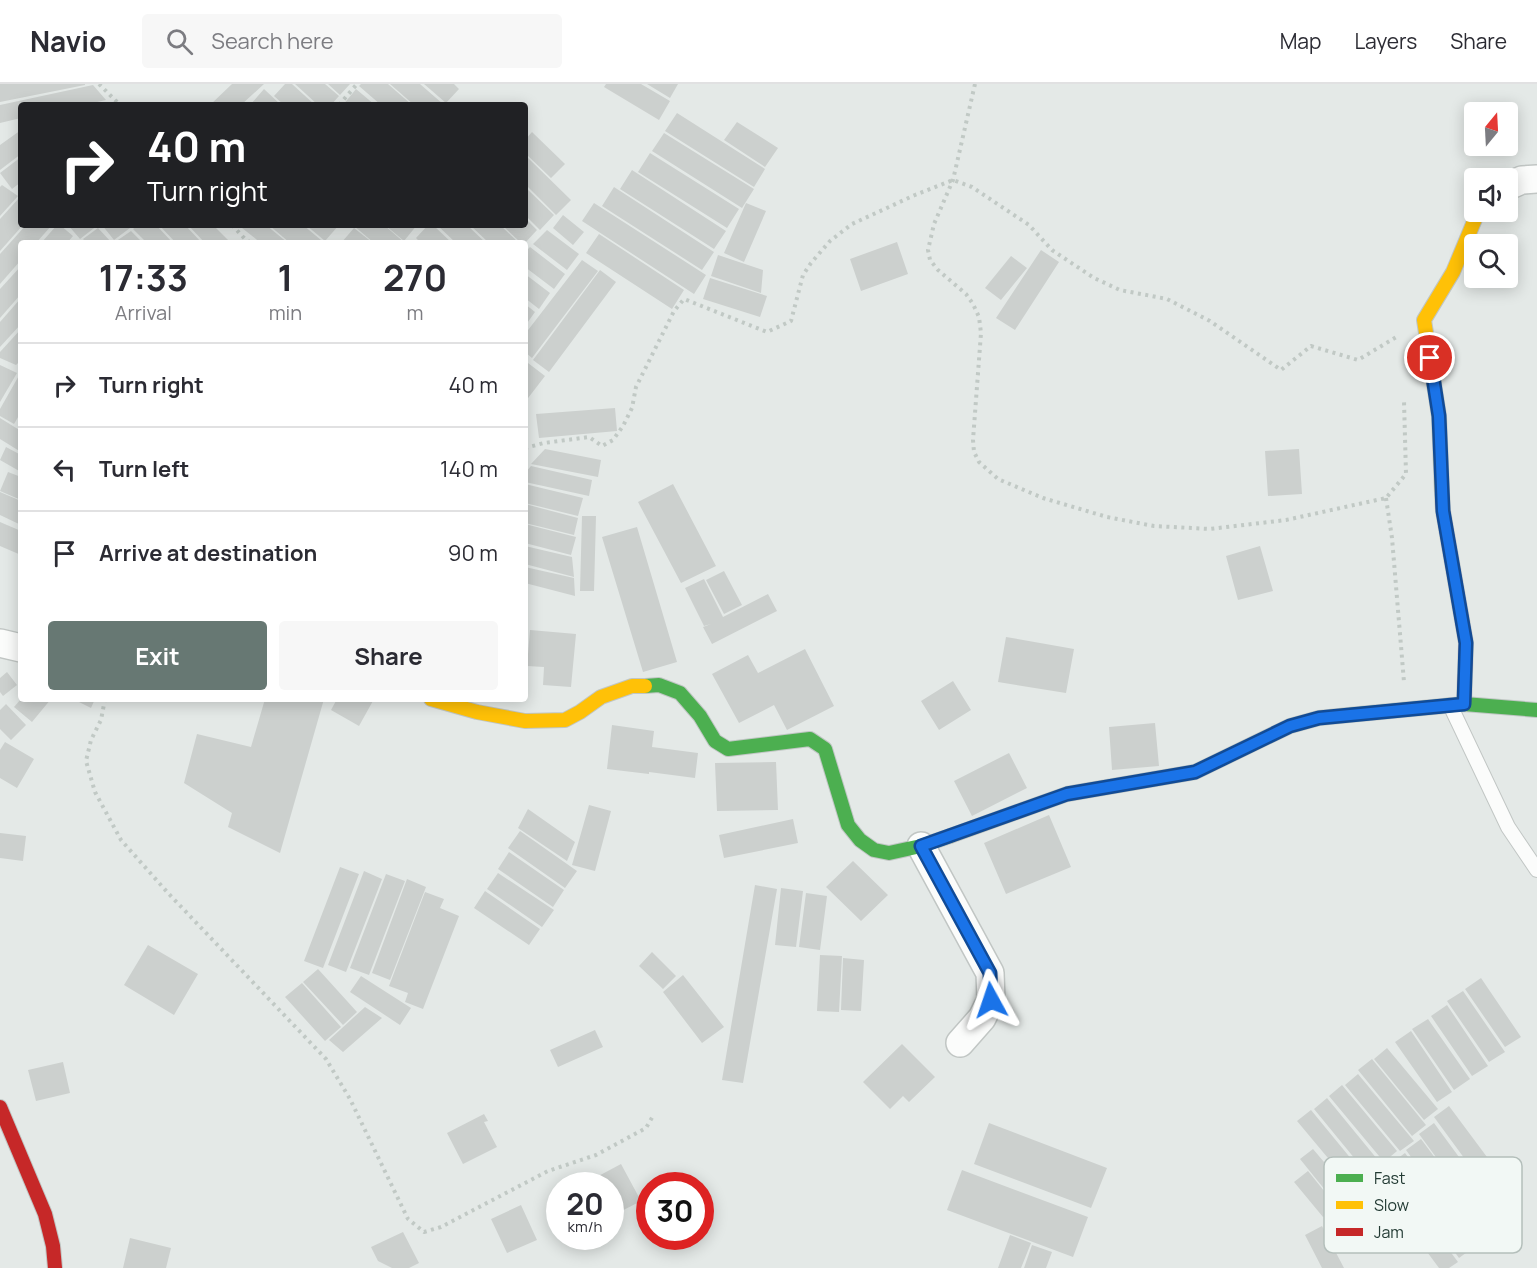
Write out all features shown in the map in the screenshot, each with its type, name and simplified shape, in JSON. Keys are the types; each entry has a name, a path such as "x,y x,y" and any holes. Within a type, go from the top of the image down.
{"street":[{"path":"1518,182 1537,179"},
{"path":"1464,704 1466,643 1443,511 1439,416 1424,320 1453,272 1474,222"},
{"path":"0,643 18,647"},
{"path":"442,702 477,712 525,721 548,722 565,720 602,697 632,686 659,685 680,693 700,716 715,741 728,749 810,739 825,748 848,825 860,840 874,850 889,853 921,846 1067,794 1195,772 1290,726 1319,718 1464,704 1537,710"},
{"path":"921,846 990,973 991,1000 982,1018 960,1043"},
{"path":"0,1107 45,1214 53,1246 55,1268"}],"lane":[{"path":"1450,705 1508,827 1537,870"}],"path":[{"path":"99,84 117,102"},
{"path":"342,102 357,84"},
{"path":"975,84 952,180 934,224 927,250 930,260 938,270 974,304 979,317 981,333 974,452 979,462 998,479 1043,498 1107,517 1155,526 1210,529 1286,520 1386,498 1407,474 1404,394"},
{"path":"528,447 589,437 602,446 613,440 632,408 636,387 674,311 684,299 766,332 791,321 804,275 811,262 830,241 852,224 952,180 972,187 1029,225 1052,250 1094,278 1120,290 1167,299 1210,321 1281,370 1311,346 1358,360 1424,320"},
{"path":"235,228 247,240"},
{"path":"1386,498 1392,538 1406,710"},
{"path":"104,702 101,720 91,740 86,761 95,792 121,840 168,893 326,1059 350,1099 408,1219 424,1232 441,1227 548,1171 596,1155 646,1128 653,1116"}],"building":[{"path":"0,84 85,84 85,85 0,102"},
{"path":"232,84 264,84 244,102 213,102"},
{"path":"285,84 292,84 312,102 281,102 274,96"},
{"path":"295,84 325,84 339,96 334,102 315,102"},
{"path":"328,84 350,84 340,95"},
{"path":"361,84 388,84 409,102 378,102 359,86"},
{"path":"390,84 420,84 441,102 411,102"},
{"path":"424,84 454,84 459,89 445,102"},
{"path":"606,84 641,84 670,101 659,120 604,87"},
{"path":"647,84 678,84 670,98"},
{"path":"93,85 106,100 18,102 18,119 0,123 0,105"},
{"path":"264,89 278,102 253,102"},
{"path":"356,89 371,102 345,102"},
{"path":"677,113 765,169 754,187 665,131"},
{"path":"737,122 778,148 765,167 724,140"},
{"path":"18,132 18,156 0,170 0,145"},
{"path":"532,132 565,164 551,178 528,156 528,137"},
{"path":"664,133 754,189 742,208 652,151"},
{"path":"650,153 739,209 727,228 638,172"},
{"path":"528,158 571,200 556,215 528,187"},
{"path":"18,159 18,184 12,189 0,173"},
{"path":"632,170 726,231 714,249 620,189"},
{"path":"2,185 18,196 0,216 0,187"},
{"path":"614,187 714,252 702,270 602,206"},
{"path":"528,190 554,215 540,230 528,218"},
{"path":"18,199 18,228 20,228 0,251 0,219"},
{"path":"594,203 706,275 694,294 582,221"},
{"path":"746,203 766,211 744,262 724,253"},
{"path":"563,215 584,232 573,245 553,228"},
{"path":"528,221 537,230 528,240 518,240 505,228 528,228"},
{"path":"23,228 49,228 39,240 18,240 18,263 0,284 0,254"},
{"path":"54,228 64,228 73,236 70,240 44,240"},
{"path":"71,228 94,228 80,239"},
{"path":"98,228 109,240 84,240"},
{"path":"104,228 130,228 114,240"},
{"path":"159,228 170,240 144,240 133,229"},
{"path":"162,228 188,228 199,240 173,240"},
{"path":"191,228 216,228 228,240 202,240"},
{"path":"242,228 270,228 284,240 257,240"},
{"path":"272,228 307,228 321,240 286,240"},
{"path":"310,228 336,228 324,240"},
{"path":"354,228 369,240 344,240"},
{"path":"356,228 388,228 402,240 370,240"},
{"path":"389,228 415,228 403,240"},
{"path":"425,228 436,228 449,240 418,240 416,238"},
{"path":"440,228 470,228 483,240 453,240"},
{"path":"473,228 503,228 516,240 486,240"},
{"path":"547,230 579,254 567,270 533,244"},
{"path":"131,231 140,240 118,240"},
{"path":"599,234 684,290 672,309 586,253"},
{"path":"897,242 908,274 861,291 850,259"},
{"path":"530,247 565,274 554,289 528,269 528,249"},
{"path":"1041,250 1059,262 1015,330 996,318"},
{"path":"718,255 763,270 761,293 711,276"},
{"path":"1011,256 1027,268 1001,300 985,288"},
{"path":"582,260 598,271 532,358 528,355 528,330"},
{"path":"18,269 18,297 0,318 0,289"},
{"path":"600,270 616,282 549,372 533,360"},
{"path":"528,276 550,293 539,309 528,300"},
{"path":"710,278 767,296 760,317 703,299"},
{"path":"18,301 18,327 0,347 0,322"},
{"path":"528,306 535,312 528,322"},
{"path":"18,332 18,363 16,365 0,358 0,352"},
{"path":"528,363 545,376 528,398"},
{"path":"0,365 17,373 0,402"},
{"path":"18,377 18,417 14,424 0,416 0,409"},
{"path":"615,408 617,431 539,438 536,414"},
{"path":"0,418 18,429 18,450 0,439"},
{"path":"6,447 18,453 18,470 0,460"},
{"path":"545,449 601,460 598,477 531,464"},
{"path":"1299,449 1302,494 1268,496 1265,451"},
{"path":"531,466 592,480 589,496 528,483 528,470"},
{"path":"8,472 18,476 18,499 0,491"},
{"path":"673,484 716,566 681,583 638,502"},
{"path":"528,485 583,498 578,516 528,504"},
{"path":"0,492 18,500 18,524 0,515"},
{"path":"528,505 578,518 574,535 528,524"},
{"path":"582,516 596,516 594,591 580,591"},
{"path":"0,522 18,530 18,554 0,546"},
{"path":"528,525 576,537 571,555 528,544"},
{"path":"637,527 677,662 643,672 602,537"},
{"path":"1260,546 1273,591 1238,600 1226,556"},
{"path":"528,547 572,557 574,577 528,565"},
{"path":"528,568 574,578 575,596 528,584"},
{"path":"724,571 742,605 724,614 706,580"},
{"path":"704,579 723,617 768,594 777,611 712,644 703,627 711,624 704,626 685,588"},
{"path":"530,630 576,634 571,687 543,685 544,667 528,666"},
{"path":"1006,637 1074,649 1066,693 998,682"},
{"path":"805,649 834,706 787,730 774,705 739,723 712,674 748,655 758,673"},
{"path":"7,672 17,685 3,696 0,692 0,678"},
{"path":"953,681 971,710 939,730 921,701"},
{"path":"18,702 49,702 32,722 14,707"},
{"path":"79,702 94,702 91,708"},
{"path":"264,702 323,702 280,853 228,827 232,813 184,783 197,734 251,747"},
{"path":"335,702 372,702 359,726 331,710"},
{"path":"6,704 26,725 11,740 0,729 0,710"},
{"path":"1155,723 1159,766 1112,770 1109,727"},
{"path":"612,725 654,731 652,747 698,753 695,778 607,769"},
{"path":"5,742 34,759 17,788 0,778 0,750"},
{"path":"1009,753 1027,788 972,816 954,781"},
{"path":"776,762 778,810 717,811 715,763"},
{"path":"589,805 611,811 595,871 572,865"},
{"path":"528,809 575,842 567,861 518,828"},
{"path":"1049,815 1071,867 1006,894 984,843"},
{"path":"793,819 798,843 724,858 719,835"},
{"path":"520,831 577,871 565,888 508,848"},
{"path":"0,833 26,836 23,861 0,858"},
{"path":"509,852 564,890 553,907 498,869"},
{"path":"853,861 888,895 861,921 826,887"},
{"path":"340,867 359,874 323,968 304,961"},
{"path":"364,871 382,879 346,972 328,965"},
{"path":"498,873 554,910 542,927 487,889"},
{"path":"386,874 405,881 369,975 350,968"},
{"path":"407,879 426,887 390,980 372,973"},
{"path":"755,885 777,889 743,1083 722,1080"},
{"path":"781,888 803,891 796,947 775,945"},
{"path":"485,891 540,929 529,945 474,908"},
{"path":"425,892 444,899 440,908 459,916 423,1009 405,1002 408,993 389,986"},
{"path":"806,893 827,896 820,950 799,947"},
{"path":"148,945 198,974 174,1015 124,985"},
{"path":"652,952 676,976 663,989 639,966"},
{"path":"820,955 842,956 839,1012 817,1011"},
{"path":"843,958 864,960 861,1011 841,1010"},
{"path":"318,969 357,1012 343,1025 303,982"},
{"path":"683,975 724,1027 702,1043 663,992"},
{"path":"361,976 411,1008 400,1025 350,992"},
{"path":"1481,978 1521,1037 1505,1047 1465,989"},
{"path":"302,983 341,1027 325,1041 285,997"},
{"path":"1463,991 1505,1052 1489,1062 1447,1001"},
{"path":"1447,1005 1488,1066 1472,1076 1431,1016"},
{"path":"365,1007 382,1018 343,1052 329,1040"},
{"path":"1428,1019 1470,1079 1454,1090 1412,1029"},
{"path":"595,1030 603,1047 558,1067 550,1050"},
{"path":"1411,1031 1452,1092 1437,1102 1395,1042"},
{"path":"902,1044 935,1077 909,1102 903,1096 890,1109 863,1082"},
{"path":"1387,1048 1438,1109 1424,1120 1374,1059"},
{"path":"1372,1059 1426,1125 1412,1136 1358,1070"},
{"path":"63,1062 70,1093 36,1101 28,1070"},
{"path":"1358,1074 1414,1141 1400,1151 1345,1085"},
{"path":"1342,1085 1397,1151 1390,1157 1380,1157 1329,1096"},
{"path":"1327,1098 1375,1157 1353,1157 1314,1109"},
{"path":"1449,1106 1487,1157 1463,1157 1434,1117"},
{"path":"1311,1110 1350,1157 1327,1157 1297,1121"},
{"path":"484,1114 488,1121 484,1122 497,1147 463,1164 447,1133"},
{"path":"989,1123 1107,1168 1091,1208 974,1164"},
{"path":"1434,1123 1459,1157 1436,1157 1419,1134"},
{"path":"1421,1139 1434,1157 1411,1157 1406,1150"},
{"path":"1313,1149 1324,1162 1324,1189 1300,1159"},
{"path":"621,1164 636,1192 636,1204 624,1210 624,1172 606,1172"},
{"path":"962,1170 1088,1217 1073,1257 947,1210"},
{"path":"1308,1171 1324,1191 1324,1216 1323,1217 1294,1182"},
{"path":"521,1205 537,1240 507,1253 491,1219"},
{"path":"1322,1226 1324,1253 1336,1253 1344,1268 1322,1268 1305,1235"},
{"path":"403,1232 419,1263 409,1268 392,1268 378,1261 371,1247"},
{"path":"1010,1235 1031,1243 1021,1268 998,1268"},
{"path":"130,1238 171,1248 166,1268 123,1268"},
{"path":"1032,1245 1052,1252 1046,1268 1024,1268"},
{"path":"1428,1253 1451,1253 1458,1262 1449,1268 1439,1268"},
{"path":"1455,1253 1466,1253 1459,1258"}],"traffic: fast":[{"path":"645,686 659,685 680,693 700,716 715,741 728,749 810,739 825,749 848,825 860,840 874,850 889,853 921,846 950,836"},
{"path":"1349,715 1464,704 1537,710"}],"traffic: slow":[{"path":"1442,493 1439,416 1424,320 1453,272 1474,222"},
{"path":"442,702 477,712 525,721 565,720 601,697 632,686 645,686"},
{"path":"950,836 1067,794 1195,772 1290,726 1319,718 1349,715"}],"traffic: jam":[{"path":"1442,493 1443,511 1466,643 1464,704"},
{"path":"0,1107 45,1214 53,1246 55,1268"}],"route":[{"path":"991,1000 990,973 921,846 1067,794 1195,772 1290,726 1319,718 1464,704 1466,643 1443,511 1439,416 1430,358"}]}
